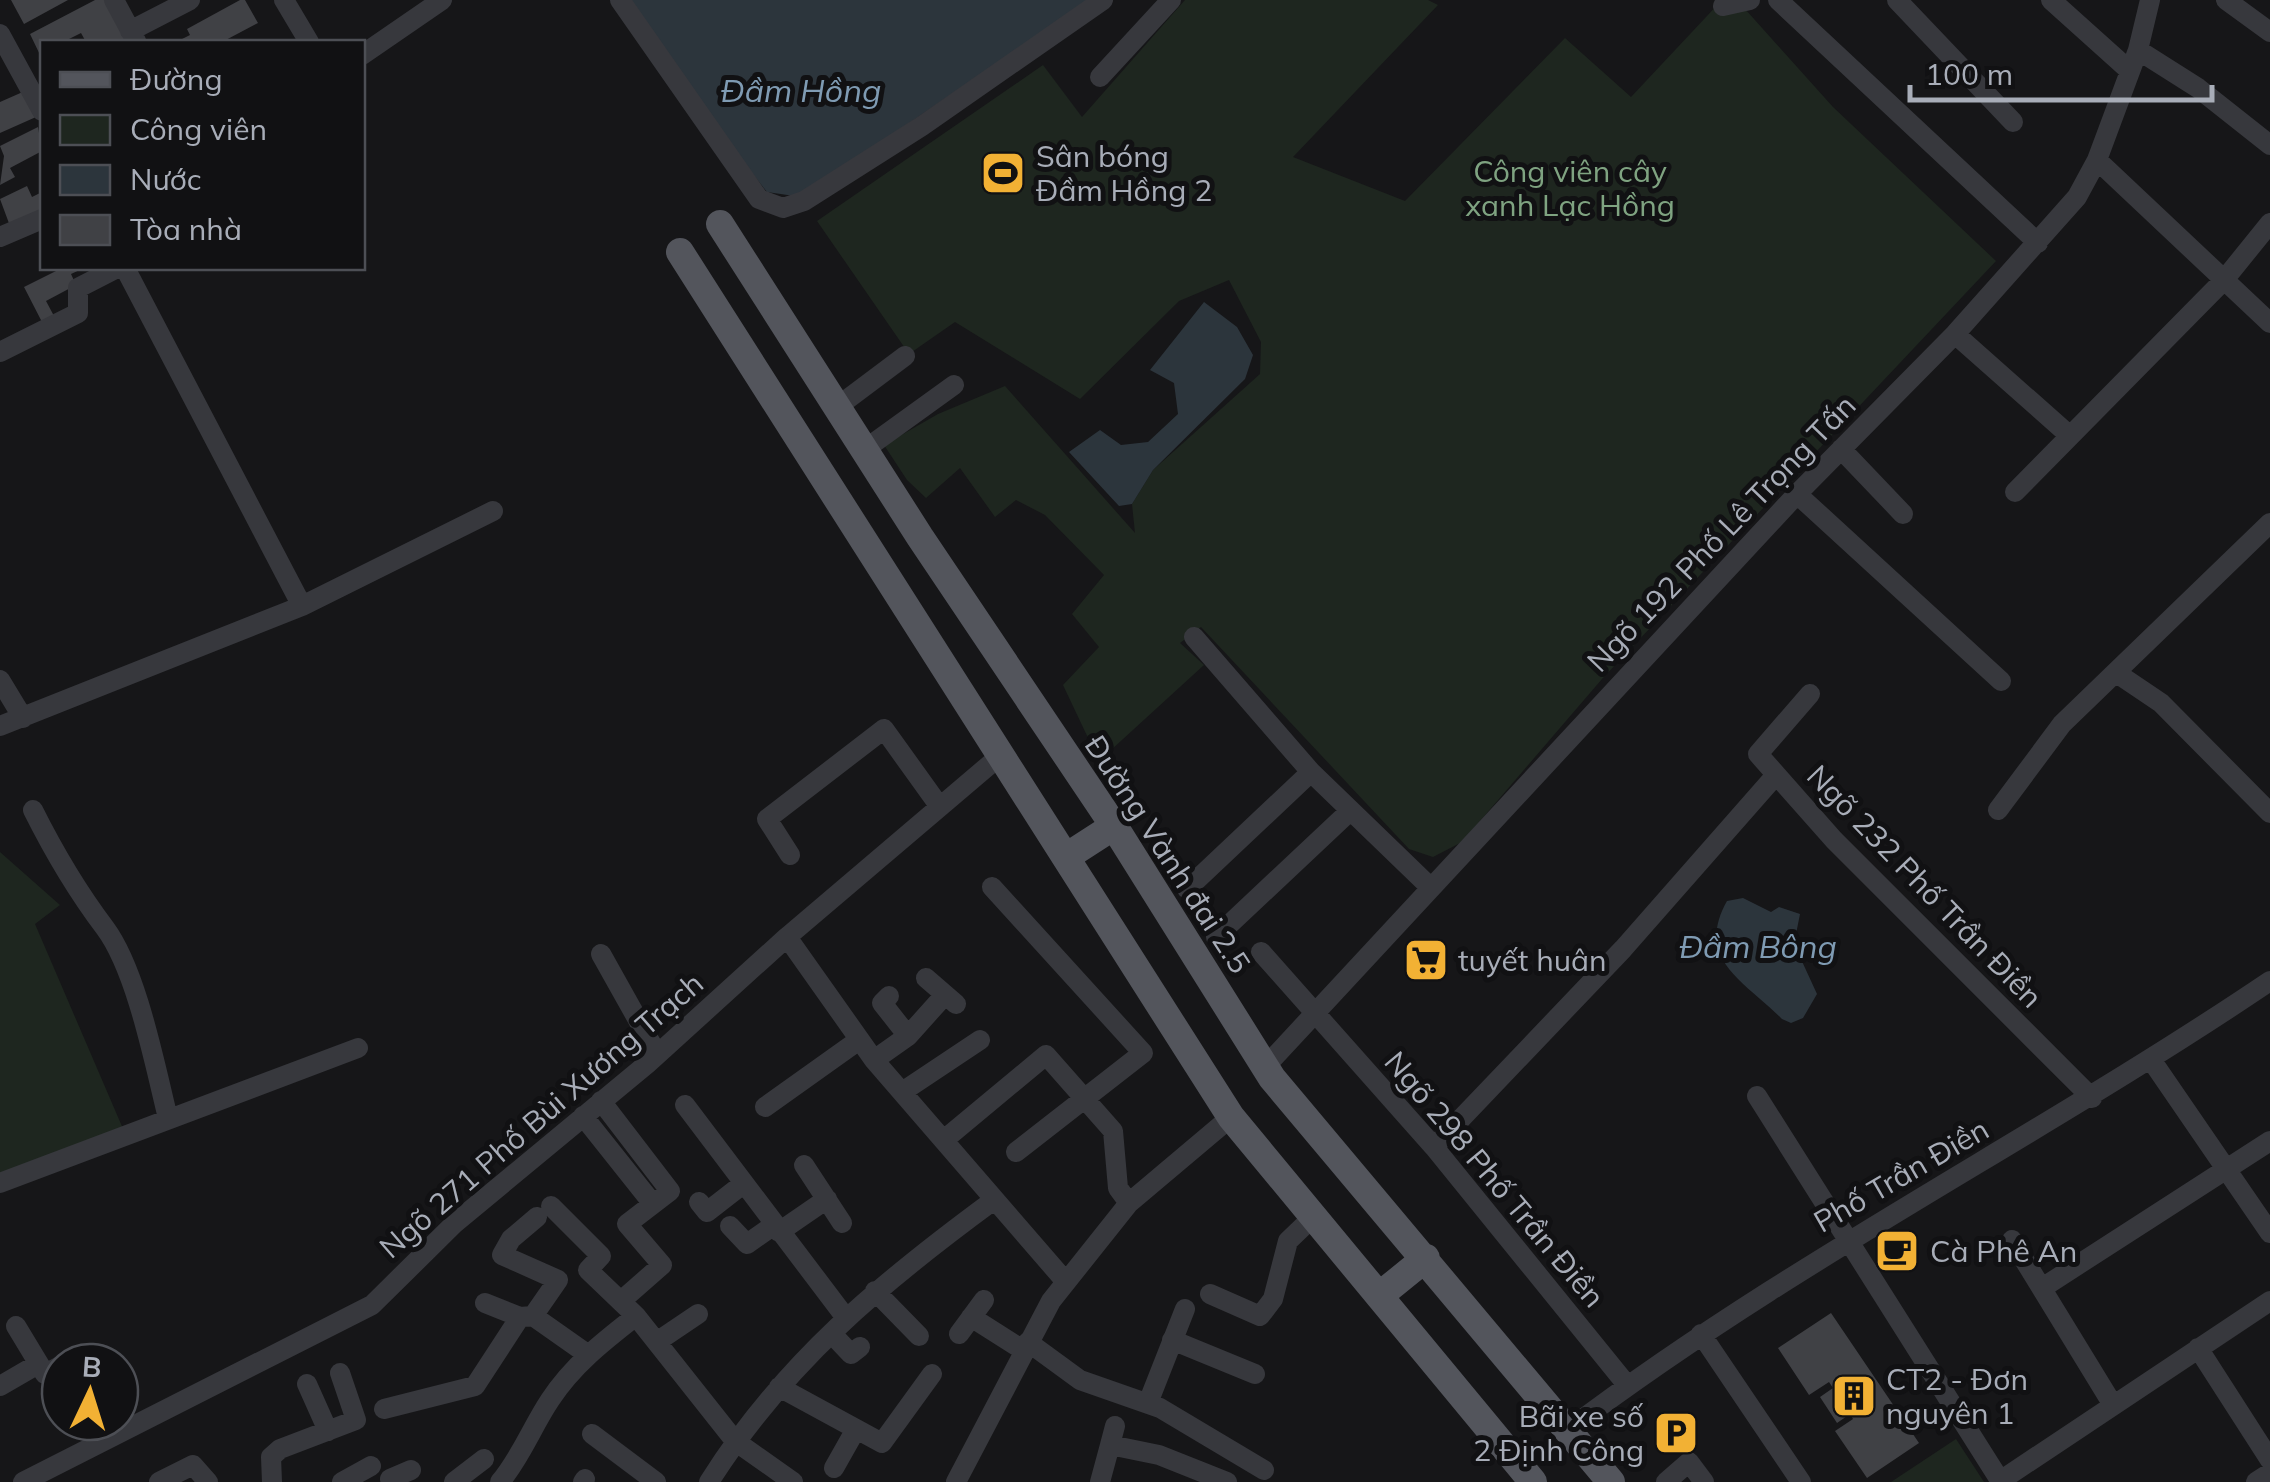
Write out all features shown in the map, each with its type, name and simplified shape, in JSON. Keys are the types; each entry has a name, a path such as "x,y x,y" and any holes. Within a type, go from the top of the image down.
{"main road":[{"name":"Đường Vành đai 2.5","path":"720,224 864,450 1114,826 1265,1067 1612,1482"},
{"path":"680,252 1230,1117 1533,1482"},
{"path":"751,364 789,334"},
{"path":"1066,858 1114,826"},
{"path":"1379,1296 1426,1258"}],"street":[{"path":"114,0 134,37 190,0"},
{"path":"284,0 308,40"},
{"path":"365,53 442,0"},
{"path":"620,0 760,200 782,208 804,201 922,126 1103,0"},
{"path":"1100,77 1171,0"},
{"path":"1723,6 1750,0"},
{"path":"1778,0 2038,243"},
{"path":"1897,0 2014,122"},
{"path":"2051,0 2130,71"},
{"name":"Ngõ 192 Phố Lê Trọng Tấn","path":"1265,1067 1428,886 1797,494 1955,334 2077,197 2097,160 2138,50 2150,0"},
{"path":"2226,0 2270,32"},
{"path":"0,34 40,107"},
{"path":"2138,50 2198,88 2270,145"},
{"path":"2097,160 2270,323"},
{"path":"0,237 40,220"},
{"path":"2015,492 2224,280 2270,222"},
{"path":"0,352 78,313 78,288 113,270"},
{"path":"126,270 302,606"},
{"path":"1955,334 2069,435"},
{"path":"836,407 906,356"},
{"path":"864,450 954,385"},
{"path":"1841,449 1903,514"},
{"path":"1797,494 2002,681"},
{"path":"0,726 302,606 493,511"},
{"path":"1998,810 2062,724 2270,523"},
{"path":"1194,637 1311,772 1428,886"},
{"path":"2118,674 2161,703 2270,813"},
{"path":"0,680 23,718"},
{"path":"1775,776 1758,754 1810,694"},
{"path":"790,854 767,819 884,729 940,807"},
{"name":"Ngõ 271 Phố Bùi Xương Trạch","path":"23,1482 372,1306 455,1223 657,1054 787,937 1001,755"},
{"path":"1188,890 1311,772"},
{"name":"Ngõ 232 Phố Trần Điền","path":"1434,1148 1624,950 1775,776 2092,1098"},
{"path":"33,810 56,858 104,928 139,1004 168,1118"},
{"path":"1216,937 1350,811"},
{"path":"992,887 1143,1053 1016,1152"},
{"path":"787,937 874,1060 1066,1282"},
{"name":"Ngõ 298 Phố Trần Điền","path":"1261,952 1434,1148 1627,1386"},
{"path":"600,954 657,1054"},
{"path":"874,1060 950,1001 926,978"},
{"name":"Phố Trần Điền","path":"1568,1430 1701,1334 1848,1240 2092,1098 2270,982"},
{"path":"890,996 882,1002 908,1036"},
{"path":"766,1107 859,1040"},
{"path":"902,1092 980,1040"},
{"path":"0,1183 358,1048"},
{"path":"945,1139 1046,1055 1113,1131 1118,1188 1129,1204"},
{"path":"2152,1061 2270,1233"},
{"path":"1757,1096 2000,1481 2270,1300"},
{"path":"512,1478 551,1399 662,1265 627,1224 670,1191 601,1101"},
{"path":"685,1105 776,1228 839,1326 852,1354 860,1347"},
{"path":"583,1116 652,1204"},
{"path":"956,1482 1025,1346 1066,1282 1129,1204 1230,1117"},
{"path":"2042,1288 2270,1141"},
{"path":"804,1165 842,1223"},
{"path":"729,1214 743,1184"},
{"path":"729,1214 747,1244 826,1200"},
{"path":"709,1482 735,1441 779,1387 874,1290 994,1200"},
{"path":"698,1202 707,1212 729,1214"},
{"path":"384,1409 475,1386 558,1280 502,1255 512,1239 544,1211 601,1256 588,1270 658,1341 735,1441 793,1482"},
{"path":"1210,1294 1260,1316 1273,1299 1288,1241 1313,1216"},
{"path":"2012,1240 2114,1406"},
{"path":"874,1290 919,1336"},
{"path":"485,1303 526,1317 587,1354"},
{"path":"1148,1403 1184,1309"},
{"path":"658,1341 698,1314"},
{"path":"971,1317 1080,1380 1148,1403 1264,1470"},
{"path":"16,1326 40,1367"},
{"path":"1701,1334 1801,1482"},
{"path":"1172,1340 1255,1374"},
{"path":"2198,1348 2270,1460"},
{"path":"0,1386 38,1364"},
{"path":"272,1482 274,1453 356,1420 340,1372"},
{"path":"779,1387 882,1443 932,1374"},
{"path":"306,1384 328,1431"},
{"path":"834,1468 856,1429"},
{"path":"592,1434 656,1482"},
{"path":"1100,1482 1113,1436 1226,1482"},
{"path":"454,1482 484,1459"},
{"path":"1666,1482 1688,1462 1704,1482"},
{"path":"159,1482 193,1465 208,1482"},
{"path":"342,1482 370,1466"},
{"path":"2256,1482 2270,1473"}],"green space":[{"name":"Công viên cây xanh Lạc Hồng","path":"1185,0 1428,0 1438,5 1293,157 1405,201 1565,38 1631,97 1722,0 1737,0 1833,107 1996,261 1602,679 1462,842 1433,857 1409,849 1201,627 1180,643 1204,665 1099,761 1063,685 1099,647 1072,614 1104,575 1045,515 1016,500 995,517 960,468 926,498 907,480 884,445 938,414 1005,386 1135,533 1132,504 1153,470 1260,374 1261,342 1229,280 1179,301 1080,399 955,322 909,354 817,221 1043,65 1082,117"},
{"path":"0,852 60,905 35,924 124,1131 0,1175"},
{"path":"1956,1439 1984,1482 1891,1482"}],"water":[{"name":"Đầm Hồng","path":"631,0 1089,0 801,197 767,192 715,126"},
{"path":"1204,302 1237,327 1253,355 1245,379 1153,470 1132,504 1119,506 1069,452 1100,430 1121,445 1148,442 1178,414 1174,383 1150,370"},
{"name":"Đầm Bông","path":"1743,898 1771,912 1779,907 1800,914 1794,944 1817,994 1803,1018 1791,1023 1782,1019 1740,981 1720,955 1718,921 1727,901"}],"building":[{"path":"11,0 68,0 24,24"},
{"path":"95,0 112,0 134,40 85,40 81,33 67,40 40,40 40,55 30,34"},
{"path":"240,0 245,0 258,23 226,40 180,40 190,35 187,29"},
{"path":"25,91 36,117 0,133 0,102"},
{"path":"38,127 40,152 10,168 15,177 0,185 4,156 0,146"},
{"path":"27,186 32,197 40,193 40,211 10,226 0,199"},
{"path":"58,270 80,270 71,274 76,285 46,301 54,316 42,322 24,287"},
{"name":"CT2 - Đơn nguyên 1","path":"1831,1313 1919,1443 1867,1478 1835,1431 1853,1419 1850,1414 1837,1423 1820,1397 1833,1388 1829,1382 1809,1395 1778,1348"}],"place":[{"name":"Sân bóng Đầm Hồng 2","path":"1003,173"},
{"name":"tuyết huân","path":"1426,960"},
{"name":"Cà Phê An","path":"1897,1251"},
{"name":"CT2 - Đơn nguyên 1","path":"1854,1396"},
{"name":"Bãi xe số 2 Định Công","path":"1676,1433"}]}
